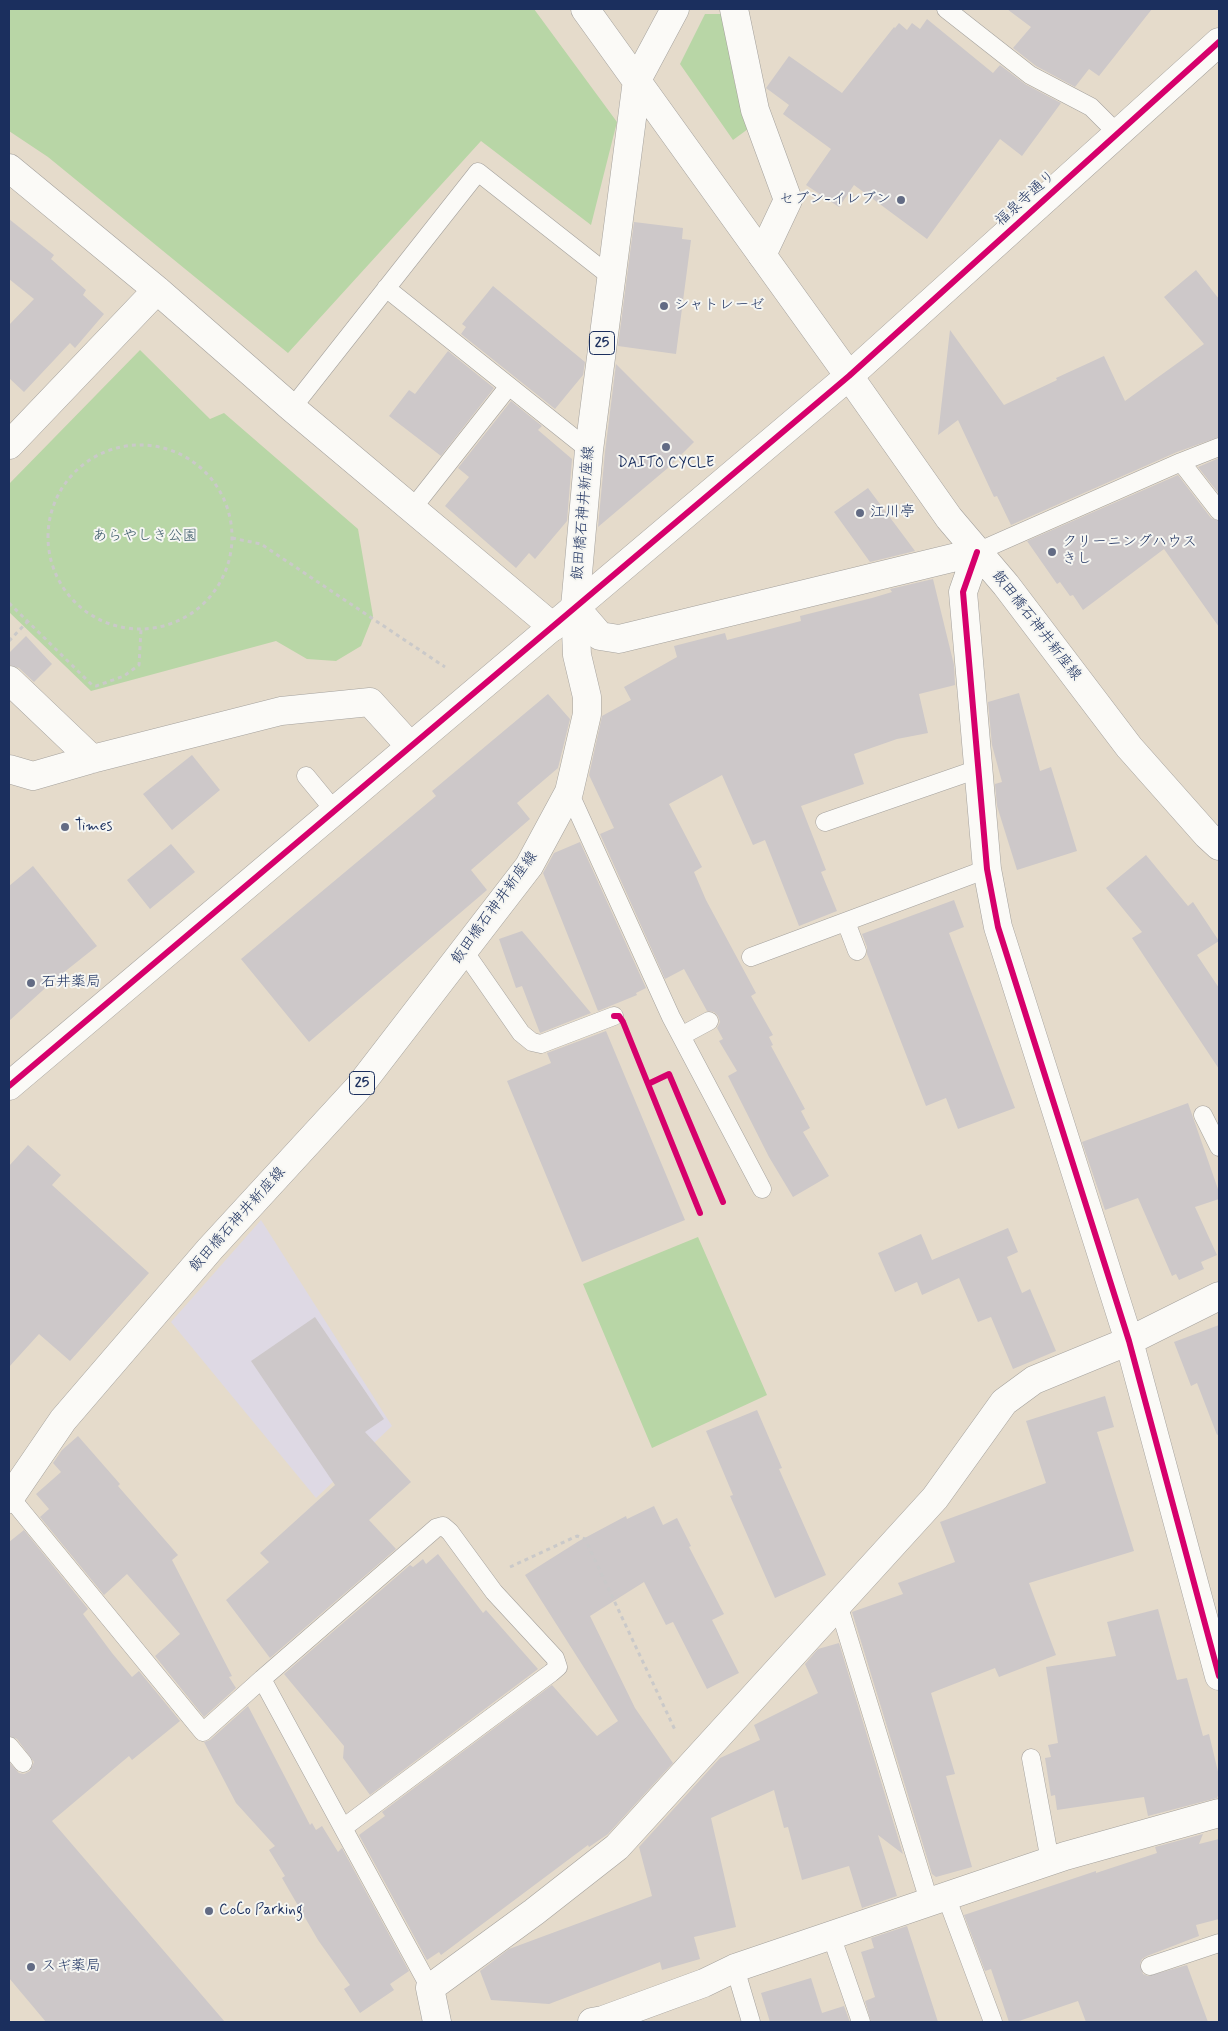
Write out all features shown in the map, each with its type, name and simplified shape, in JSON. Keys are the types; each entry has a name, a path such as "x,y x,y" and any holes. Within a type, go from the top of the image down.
{"street":[{"name":"飯田橋石神井新座線","path":"585,9 949,518 1006,585 1129,747 1215,835"},
{"path":"637,80 674,9"},
{"path":"734,9 755,110 788,200 762,255"},
{"name":"福泉寺通り","path":"9,1086 849,376 1219,42"},
{"name":"飯田橋石神井新座線","path":"9,1498 63,1420 210,1249 358,1088 529,866 569,792 587,714 587,696 577,655 576,607 589,450 610,276 637,80"},
{"path":"10,171 156,290 292,408 553,627"},
{"path":"9,445 156,290"},
{"path":"576,607 600,636 619,639 977,552"},
{"path":"977,552 963,592 987,869 998,927 1129,1341 1219,1676"},
{"path":"9,680 92,759"},
{"path":"9,768 33,776 92,759 281,712 370,702 410,746"},
{"path":"437,2022 430,1988 534,1912 617,1846 934,1498 1004,1402 1034,1380 1129,1341 1219,1296"},
{"path":"592,2022 704,1983 735,1968 938,1898 1050,1861 1219,1813"}],"lane":[{"path":"946,9 1030,75 1091,107 1117,133"},
{"path":"292,408 478,172 610,276"},
{"path":"386,288 589,450"},
{"path":"412,509 509,386"},
{"path":"977,552 1181,462 1219,448"},
{"path":"1181,462 1219,511"},
{"path":"825,822 978,769"},
{"path":"306,776 334,810"},
{"path":"569,792 681,1036 762,1189"},
{"path":"751,957 987,869"},
{"path":"846,922 857,951"},
{"path":"464,951 521,1033 532,1042 541,1044 614,1016"},
{"path":"681,1036 709,1021"},
{"path":"1204,1115 1219,1147"},
{"path":"9,1498 203,1732 436,1528 443,1526 450,1532 484,1579 554,1658 558,1667 343,1828"},
{"path":"838,1604 938,1898 993,2022"},
{"path":"262,1679 430,1988"},
{"path":"9,1746 23,1763"},
{"path":"1031,1758 1050,1861"},
{"path":"831,1935 861,2022"},
{"path":"1150,1966 1219,1943"},
{"path":"735,1968 751,2022"}],"path":[{"path":"131,445 146,446 176,452 197,464 213,481 225,501 231,523 232,538 232,547 226,569 216,590 201,606 182,619 161,627 142,630 103,622 86,612 71,599 60,583 52,565 48,542 49,518 57,496 70,477 87,461 108,450 131,445"},
{"path":"232,538 261,544 445,667"},
{"path":"9,603 92,685 96,686 124,676 139,665 142,630"},
{"path":"9,641 28,621"},
{"path":"484,1579 577,1536 585,1539 692,1765"}],"shaded area":[{"path":"261,1220 392,1426 316,1498 171,1322"}],"green space":[{"path":"9,9 534,9 617,122 591,225 481,141 288,353 48,157 9,131"},
{"path":"705,14 724,14 734,80 748,129 733,140 680,64"},
{"name":"あらやしき公園","path":"140,350 210,419 224,413 358,529 373,616 361,646 336,661 307,659 276,641 91,691 9,612 9,484"},
{"path":"698,1237 767,1395 652,1448 583,1284"}],"building":[{"path":"1007,9 1152,9 1099,76 1089,69 1075,87 1036,66 1013,48 1031,27"},
{"path":"927,19 993,73 1000,65 1025,84 1061,103 1022,156 1000,139 927,239 854,185 839,207 806,185 831,149 783,114 789,105 766,88 789,56 842,93 894,27 899,23 907,30 912,23 920,29"},
{"path":"9,219 54,255 51,259 86,290 83,295 104,314 75,348 70,343 24,392 9,378 9,325 34,299 9,279"},
{"path":"634,222 683,228 682,239 691,240 676,354 618,346"},
{"path":"1196,270 1219,299 1219,437 1177,452 1011,525 997,496 994,497 958,420 938,435 950,330 1004,405 1104,356 1125,401 1204,344 1164,297"},
{"path":"493,286 585,362 583,375 555,409 461,334 466,327 462,324"},
{"path":"448,351 494,388 441,456 389,416 409,390 415,394"},
{"path":"616,364 694,442 669,467 598,527 605,452"},
{"path":"511,401 542,426 538,430 572,459 567,521 535,559 529,553 516,568 445,506 469,477 458,468"},
{"path":"1219,458 1219,494 1198,467"},
{"path":"1178,475 1211,518 1219,521 1219,627 1164,549 1083,610 1073,595 1070,596 1060,582 1057,584 1027,541"},
{"path":"868,488 915,551 870,562 834,512"},
{"path":"933,579 954,665 955,685 919,694 928,733 897,739 854,754 864,784 801,806 826,870 821,872 837,911 799,926 765,840 753,845 722,775 669,804 702,867 694,872 706,900 756,993 751,996 773,1035 769,1037 773,1045 771,1046 805,1109 801,1111 810,1128 803,1132 829,1176 793,1197 769,1157 728,1076 737,1071 719,1041 723,1039 717,1028 720,1022 718,1016 714,1012 707,1011 684,969 665,979 600,834 614,828 589,775 602,716 631,700 624,687 677,657 674,646 725,633 727,640 801,621 800,616 872,598 892,592 890,589"},
{"path":"26,636 52,664 34,682 19,668 9,665 9,653"},
{"path":"1019,693 1040,771 1051,767 1077,851 1017,870 997,806 995,784 1002,782 992,745 988,702"},
{"path":"548,694 570,719 558,768 517,803 530,819 471,870 487,890 309,1042 241,959 436,796 432,791"},
{"path":"192,755 220,790 172,830 143,794"},
{"path":"580,842 646,988 636,993 637,995 598,1011 543,873 554,853"},
{"path":"171,844 195,872 150,909 127,880"},
{"path":"1146,855 1188,906 1193,902 1219,941 1197,955 1219,988 1219,1069 1132,938 1142,932 1106,888"},
{"path":"33,866 97,946 53,981 9,1021 9,886"},
{"path":"954,900 964,927 949,933 1015,1108 958,1129 946,1098 926,1106 867,954 867,947 862,934"},
{"path":"522,931 591,1013 540,1033 522,986 516,988 499,939"},
{"path":"606,1031 685,1220 582,1262 507,1081 551,1063 547,1053"},
{"path":"1188,1103 1219,1192 1219,1199 1195,1207 1217,1255 1201,1262 1204,1269 1179,1280 1176,1274 1172,1276 1138,1198 1105,1210 1082,1142"},
{"path":"28,1145 61,1175 52,1185 149,1273 70,1361 39,1334 9,1367 9,1166"},
{"path":"1008,1228 1018,1252 1007,1257 1022,1293 1030,1289 1056,1351 1013,1369 991,1317 978,1322 959,1278 922,1295 917,1282 895,1292 878,1253 921,1234 932,1260"},
{"path":"315,1317 384,1419 365,1432 411,1482 369,1520 396,1549 270,1658 226,1600 269,1562 260,1553 335,1485 251,1361"},
{"path":"1219,1325 1219,1434 1217,1435 1197,1383 1191,1386 1174,1342"},
{"path":"1105,1396 1114,1427 1097,1432 1134,1551 1029,1583 1056,1655 999,1677 995,1668 931,1693 955,1774 946,1776 972,1867 936,1877 932,1874 852,1612 903,1594 898,1583 955,1562 940,1522 1046,1483 1026,1421"},
{"path":"757,1410 782,1468 779,1469 826,1575 775,1598 730,1496 733,1495 706,1431"},
{"path":"78,1436 120,1484 118,1486 178,1555 172,1560 232,1676 229,1677 236,1688 204,1717 155,1656 180,1634 127,1574 104,1595 40,1517 49,1509 36,1494 61,1472 53,1463 62,1450"},
{"path":"654,1506 663,1525 677,1518 691,1546 689,1547 724,1614 712,1620 739,1673 707,1689 673,1622 666,1625 644,1582 590,1616 635,1708 673,1763 608,1834 589,1847 588,1845 441,1955 439,1952 427,1960 359,1835 385,1816 382,1812 552,1685 597,1736 618,1721 525,1575 579,1541 626,1516 627,1519"},
{"path":"24,1530 88,1609 83,1614 112,1653 132,1677 139,1671 180,1721 132,1760 129,1756 52,1821 225,2022 46,2022 9,1978 9,1762 19,1773 24,1774 30,1771 34,1762 17,1739 9,1736 9,1542"},
{"path":"438,1554 483,1613 486,1610 538,1669 370,1795 343,1758 344,1746 284,1674 410,1565 413,1567 423,1559 426,1564"},
{"path":"1158,1609 1177,1680 1187,1678 1203,1736 1209,1734 1219,1776 1219,1793 1217,1798 1148,1816 1144,1797 1057,1810 1055,1795 1051,1796 1045,1758 1051,1757 1048,1745 1058,1743 1046,1667 1116,1656 1107,1622"},
{"path":"839,1643 903,1854 878,1835 897,1896 862,1908 849,1866 802,1880 788,1827 784,1828 774,1790 711,1818 736,1927 694,1937 700,1959 662,1970 660,1962 549,2004 491,2000 480,1971 509,1949 652,1896 639,1847 720,1758 760,1740 754,1725 818,1693 805,1664 818,1649"},
{"path":"248,1706 310,1825 312,1823 316,1830 322,1826 338,1852 342,1848 409,1971 390,1984 394,1990 360,2013 344,1989 350,1985 318,1940 282,1878 285,1876 269,1850 275,1846 236,1803 204,1742 210,1740"},
{"path":"1203,1834 1199,1844 1219,1839 1219,1919 1196,1925 1199,1936 1147,1956 1142,1959 1140,1964 1143,1974 1148,1976 1187,1965 1208,2022 1086,2022 1078,2001 1016,2022 1009,2022 991,1969 985,1971 964,1915 1096,1871 1096,1873 1157,1853 1155,1847"},
{"path":"907,1926 938,2022 871,2022 865,2001 875,1997 861,1952 874,1948 871,1938"},
{"path":"811,1978 822,2013 844,2006 850,2022 770,2022 761,1993"}],"cycle path":[{"path":"9,1086 849,376 1219,42"},
{"path":"977,552 963,592 987,869 998,927 1129,1341 1219,1676"},
{"path":"614,1016 619,1016 623,1022 700,1213"},
{"path":"648,1084 669,1074 723,1202"}],"place":[{"name":"セブン-イレブン","path":"901,200"},
{"name":"シャトレーゼ","path":"664,306"},
{"name":"DAITO CYCLE","path":"666,447"},
{"name":"江川亭","path":"860,513"},
{"name":"クリーニングハウス きし","path":"1052,552"},
{"name":"Times","path":"65,827"},
{"name":"石井薬局","path":"31,983"},
{"name":"CoCo Parking","path":"209,1911"},
{"name":"スギ薬局","path":"31,1967"}]}
